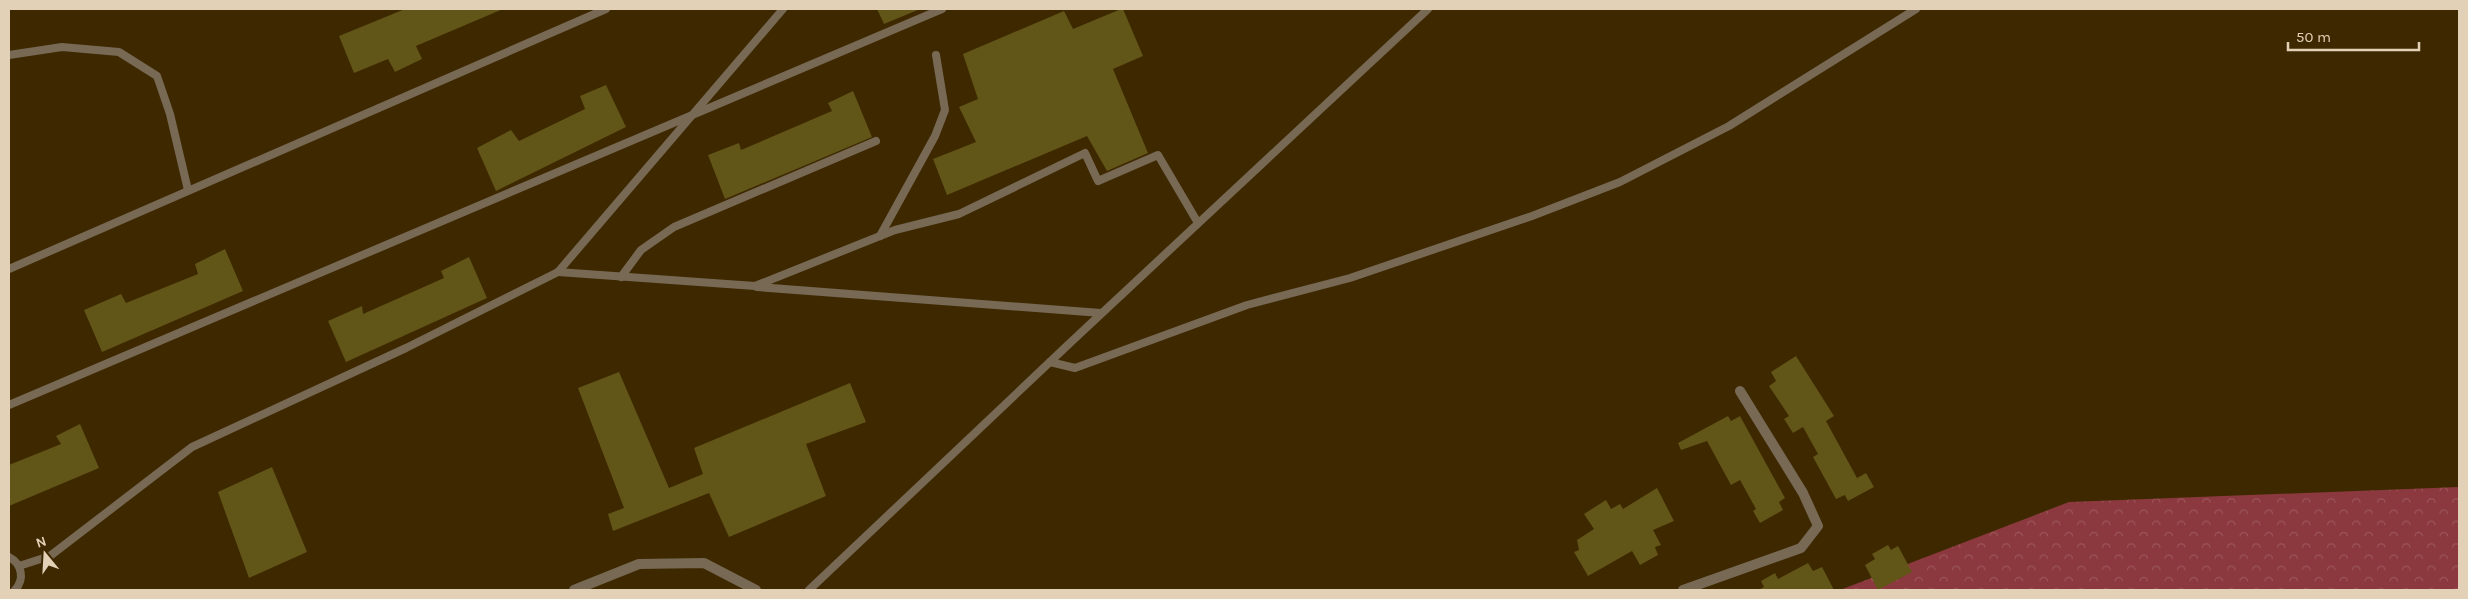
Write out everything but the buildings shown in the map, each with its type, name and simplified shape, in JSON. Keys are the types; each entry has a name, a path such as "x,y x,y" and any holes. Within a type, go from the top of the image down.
{"street":[{"path":"1683,590 1801,548 1818,526 1803,493 1740,391"},
{"path":"574,590 639,564 704,563 756,590"}],"lane":[{"path":"9,269 606,9"},
{"path":"19,566 50,556 192,447 406,348 558,272 783,9"},
{"path":"9,405 942,9"},
{"path":"809,590 1101,313 1428,9"},
{"path":"1050,362 1075,368 1247,304 1350,278 1532,216 1620,182 1729,126 1916,9"},
{"path":"9,55 62,47 119,52 156,76 170,114 188,190"},
{"path":"880,236 935,136 944,110 936,55"},
{"path":"621,277 641,250 674,228 876,141"},
{"path":"756,286 895,230 959,214 1085,153 1098,181 1158,155 1198,223"},
{"path":"558,272 1101,313"},
{"path":"9,557 19,566 21,580 15,590"}],"green space":[{"path":"2459,487 2459,590 1840,590 2069,502"}]}
